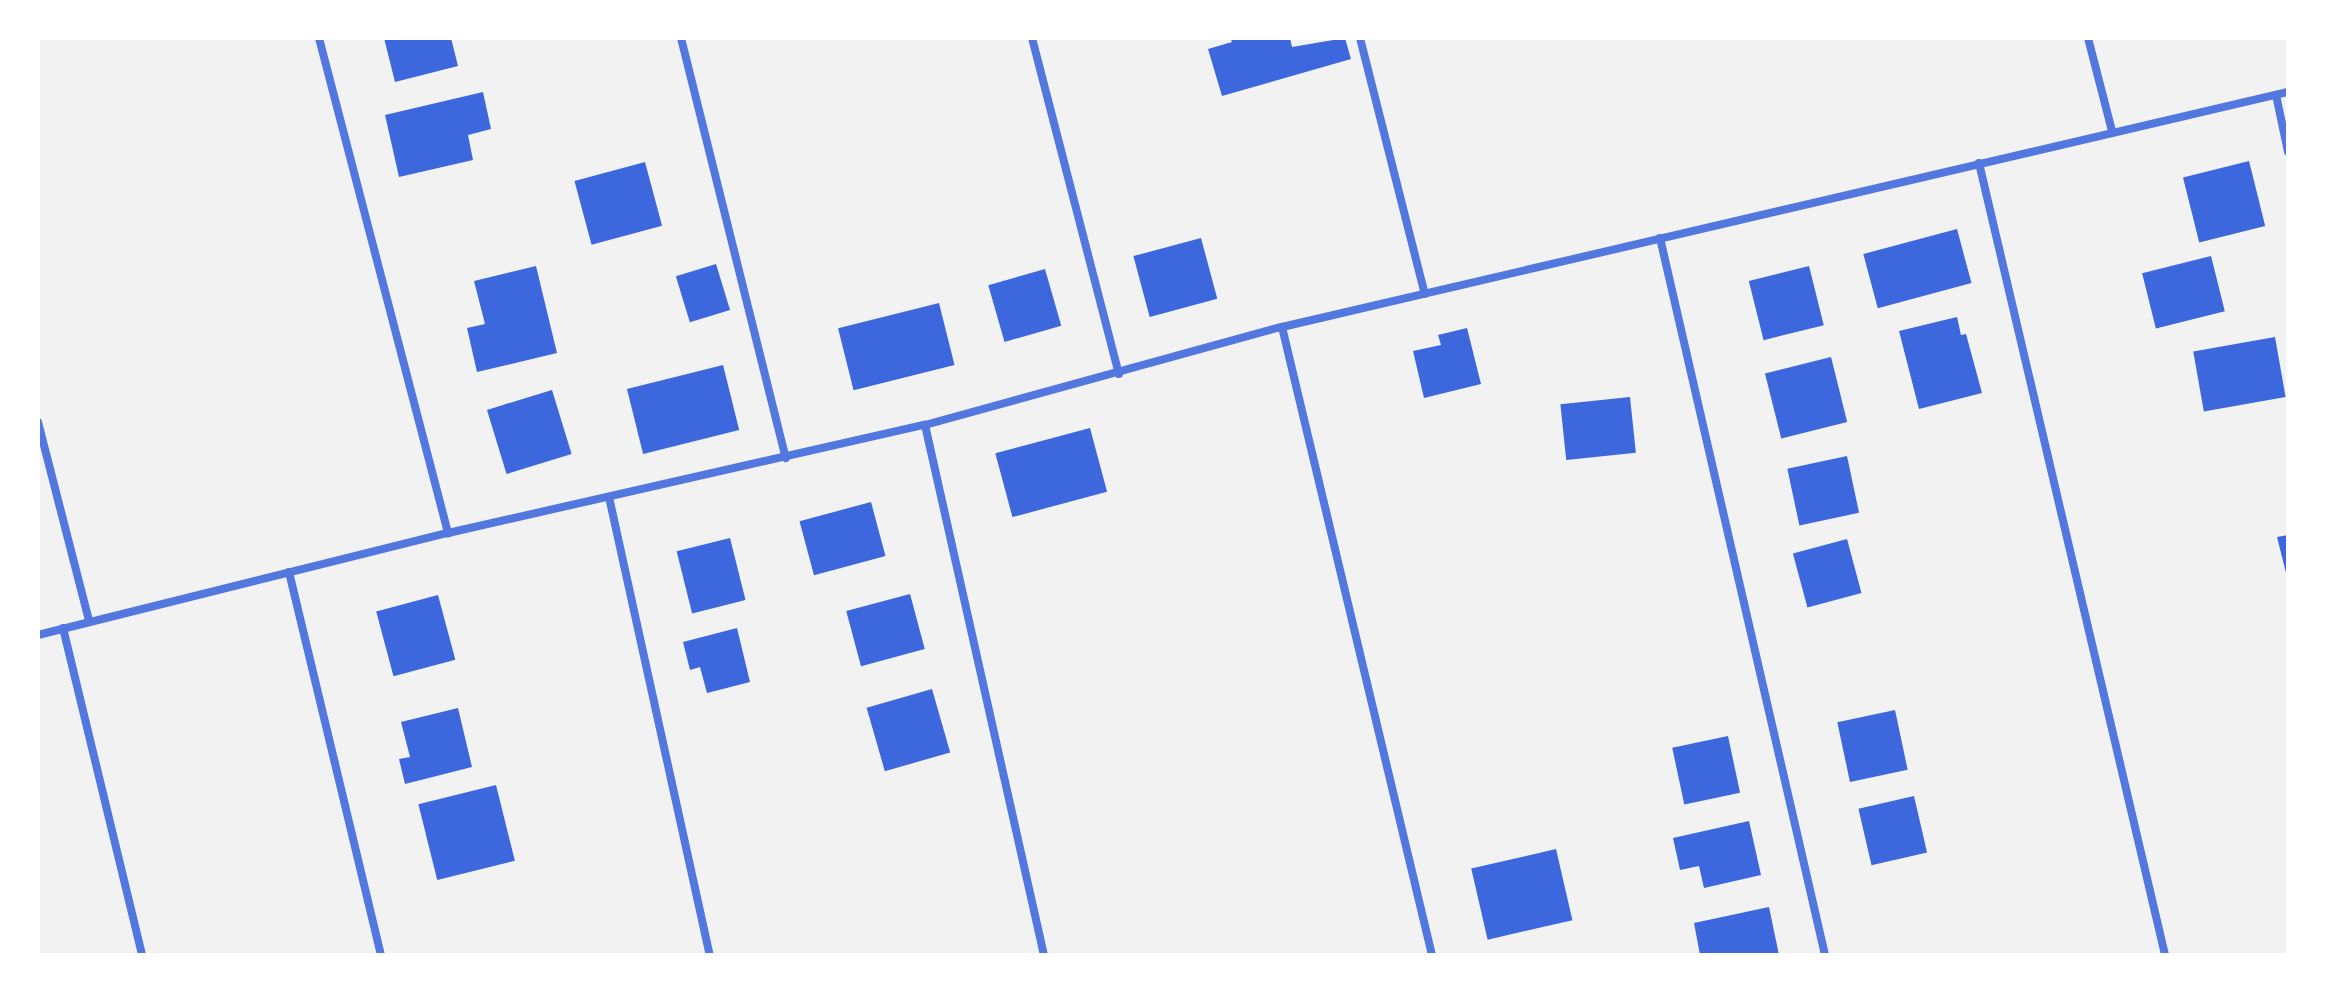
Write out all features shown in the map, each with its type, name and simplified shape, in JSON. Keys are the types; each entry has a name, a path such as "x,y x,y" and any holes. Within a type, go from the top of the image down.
{"street":[{"path":"319,38 448,533"},
{"path":"681,38 786,458"},
{"path":"1032,38 1119,374"},
{"path":"1360,38 1425,294"},
{"path":"2088,38 2112,131"},
{"path":"38,635 448,533 925,425 1282,327 2288,92"},
{"path":"2276,95 2288,152"},
{"path":"1979,163 2165,955"},
{"path":"1660,238 1825,955"},
{"path":"1282,327 1432,955"},
{"path":"38,422 89,621"},
{"path":"925,425 1044,955"},
{"path":"609,497 710,955"},
{"path":"289,572 381,955"},
{"path":"63,628 142,955"}],"building":[{"path":"384,38 451,38 458,66 395,82"},
{"path":"1230,38 1290,38 1292,47 1345,38 1351,59 1222,96 1208,49 1232,42"},
{"path":"483,92 491,129 468,135 473,160 399,177 385,115"},
{"path":"2249,161 2265,226 2199,242 2183,177"},
{"path":"645,162 662,226 592,245 574,181"},
{"path":"1957,229 1971,283 1878,308 1863,254"},
{"path":"1201,238 1217,299 1150,317 1133,256"},
{"path":"2211,256 2225,311 2156,328 2142,273"},
{"path":"716,264 730,310 690,322 676,276"},
{"path":"536,266 557,353 477,372 467,328 485,324 474,281"},
{"path":"1809,266 1824,325 1764,340 1749,281"},
{"path":"1045,269 1061,326 1005,342 988,285"},
{"path":"939,303 954,365 854,390 838,328"},
{"path":"1957,317 1961,335 1966,334 1982,393 1919,409 1899,331"},
{"path":"1467,328 1481,384 1424,398 1413,351 1441,345 1438,335"},
{"path":"2275,337 2286,397 2204,411 2193,351"},
{"path":"1831,357 1847,422 1781,438 1765,373"},
{"path":"723,365 739,430 643,454 627,389"},
{"path":"552,390 572,454 507,474 487,410"},
{"path":"1630,397 1636,453 1566,460 1560,404"},
{"path":"1090,428 1107,492 1012,517 995,453"},
{"path":"1847,456 1859,513 1799,525 1787,469"},
{"path":"871,502 885,556 814,575 800,521"},
{"path":"2288,535 2288,577 2287,577 2277,537"},
{"path":"730,538 745,600 692,613 677,551"},
{"path":"1847,539 1861,593 1807,608 1793,553"},
{"path":"910,594 925,649 861,666 846,611"},
{"path":"438,595 455,660 394,676 376,612"},
{"path":"737,628 750,682 707,693 700,667 690,670 683,642"},
{"path":"932,689 950,752 885,771 867,708"},
{"path":"458,708 472,767 405,784 399,759 410,757 401,722"},
{"path":"1895,710 1908,770 1850,782 1837,722"},
{"path":"1728,736 1740,793 1684,805 1672,748"},
{"path":"496,785 515,861 437,880 418,804"},
{"path":"1914,796 1927,853 1872,865 1858,809"},
{"path":"1749,821 1761,875 1704,888 1699,866 1680,870 1673,838"},
{"path":"1556,849 1572,920 1488,940 1471,869"},
{"path":"1769,907 1779,955 1700,955 1694,923"}]}
